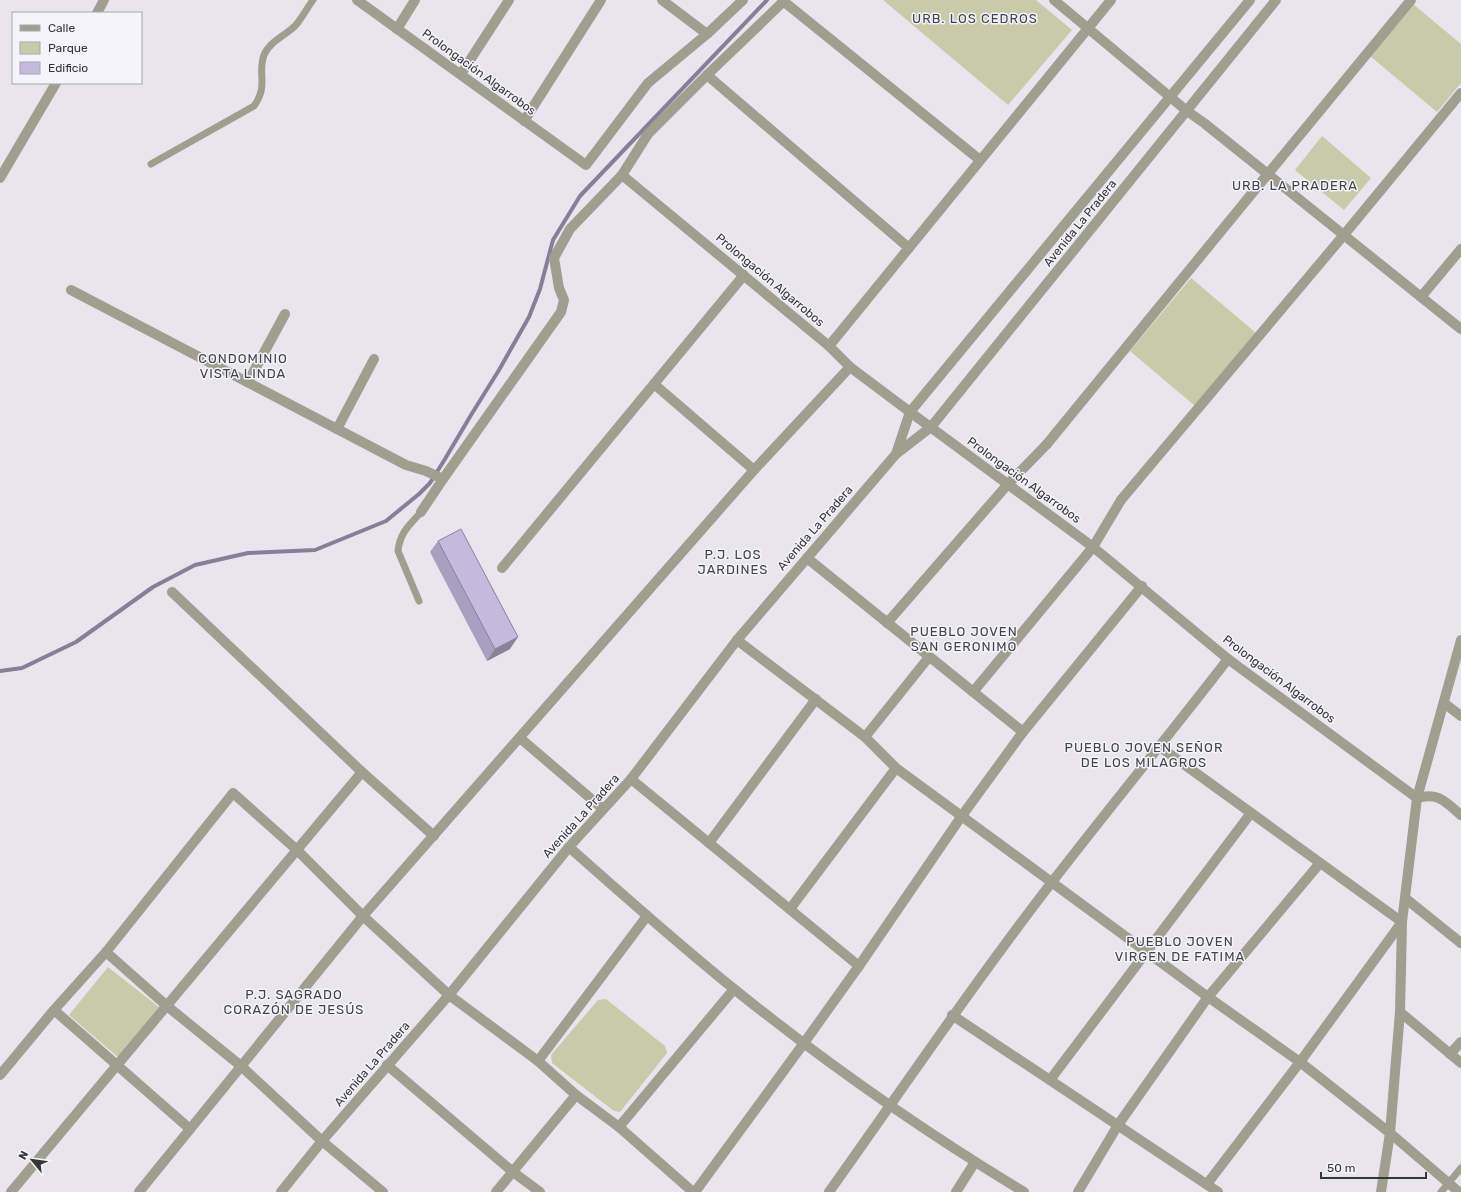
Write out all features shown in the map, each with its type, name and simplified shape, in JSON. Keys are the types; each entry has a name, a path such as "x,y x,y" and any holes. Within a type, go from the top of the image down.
{"street":[{"path":"98,12 104,0"},
{"name":"Prolongación Algarrobos","path":"357,0 586,165 648,82 707,34"},
{"path":"397,29 415,0"},
{"path":"461,74 509,0"},
{"path":"524,121 601,0"},
{"path":"662,0 707,34 742,0"},
{"path":"1054,0 1187,112 1204,123 1343,236 1461,329"},
{"path":"829,346 1111,0"},
{"name":"Avenida La Pradera","path":"896,454 910,412 1250,0"},
{"name":"Avenida La Pradera","path":"281,1192 322,1141 449,995 568,847 631,779 737,640 896,454 931,428 1276,0"},
{"path":"887,623 1008,484 1047,444 1412,0"},
{"path":"421,512 442,478 561,312 564,300 559,288 554,258 570,229 622,174 648,134 783,1 980,160"},
{"path":"707,75 909,248"},
{"path":"0,178 55,84"},
{"path":"973,692 1093,546 1121,500 1461,93"},
{"name":"Prolongación Algarrobos","path":"622,174 829,346 850,367 1093,546 1228,658 1417,798"},
{"path":"1421,297 1461,248"},
{"path":"502,568 744,275"},
{"path":"71,290 406,464 442,478"},
{"path":"248,382 285,314"},
{"path":"337,429 374,359"},
{"path":"139,1192 363,916 754,470 850,367"},
{"path":"654,384 754,470"},
{"path":"807,558 1023,732"},
{"path":"1,1072 106,952 233,793 297,850 363,916 449,995 538,1061 576,1095 618,1127 694,1192 804,1043 859,966 961,816 1023,732 1142,586"},
{"path":"172,592 362,772 434,836"},
{"path":"737,640 865,737 896,768 1208,997 1300,1062 1390,1134 1459,1192"},
{"path":"1381,1192 1390,1134 1400,1012 1402,922 1417,798 1461,640"},
{"path":"865,737 929,657"},
{"path":"829,1192 891,1105 952,1015 1052,882 1160,747 1228,658"},
{"path":"709,843 816,699"},
{"path":"1444,703 1461,716"},
{"path":"520,738 603,809"},
{"path":"1160,747 1402,922"},
{"path":"790,909 896,768"},
{"path":"11,1192 362,772"},
{"path":"631,779 859,966"},
{"path":"1417,798 1428,795 1441,798 1461,815"},
{"path":"1050,1080 1251,813"},
{"path":"568,847 734,989 804,1043 975,1162 1024,1192"},
{"path":"1078,1192 1118,1125 1208,997 1320,863"},
{"path":"1405,898 1461,943"},
{"path":"538,1061 647,916"},
{"path":"1207,1184 1300,1062 1402,922"},
{"path":"106,952 166,1006 241,1066 322,1141 383,1192"},
{"path":"618,1127 734,989"},
{"path":"54,1010 190,1129"},
{"path":"1400,1012 1461,1064"},
{"path":"952,1015 1218,1192"},
{"path":"1450,1054 1461,1042"},
{"path":"388,1065 513,1172 540,1192"},
{"path":"496,1192 576,1095"},
{"path":"956,1192 975,1162"}],"lane":[{"path":"151,164 254,106 260,98 262,90 263,61 267,49 296,25 313,0"},
{"path":"419,601 398,551 398,543 401,534 421,512"},
{"path":"1441,1192 1461,1168"}],"green space":[{"path":"883,0 1036,0 1072,30 1008,105"},
{"path":"1413,4 1461,44 1461,83 1437,112 1370,56"},
{"path":"1322,136 1371,178 1344,210 1295,170"},
{"path":"1191,278 1256,333 1195,406 1130,351"},
{"path":"108,967 160,1008 119,1058 69,1015"},
{"path":"606,999 665,1046 667,1053 620,1112 614,1111 552,1063 551,1055 598,1000"}],"building":[{"path":"461,529 518,637 495,649 438,541"}],"waterway":[{"path":"0,671 22,668 76,642 153,587 195,565 248,553 315,550 386,521 419,494 430,483 445,459 529,317 540,289 553,240 580,196 767,0"}],"district":[{"name":"URB. LOS CEDROS","path":"975,18"},
{"name":"URB. LA PRADERA","path":"1295,185"},
{"name":"CONDOMINIO VISTA LINDA","path":"243,366"},
{"name":"P.J. LOS JARDINES","path":"733,562"},
{"name":"PUEBLO JOVEN SAN GERONIMO","path":"964,638"},
{"name":"PUEBLO JOVEN SEÑOR DE LOS MILAGROS","path":"1144,754"},
{"name":"PUEBLO JOVEN VIRGEN DE FATIMA","path":"1180,948"},
{"name":"P.J. SAGRADO CORAZÓN DE JESÚS","path":"294,1002"}]}
